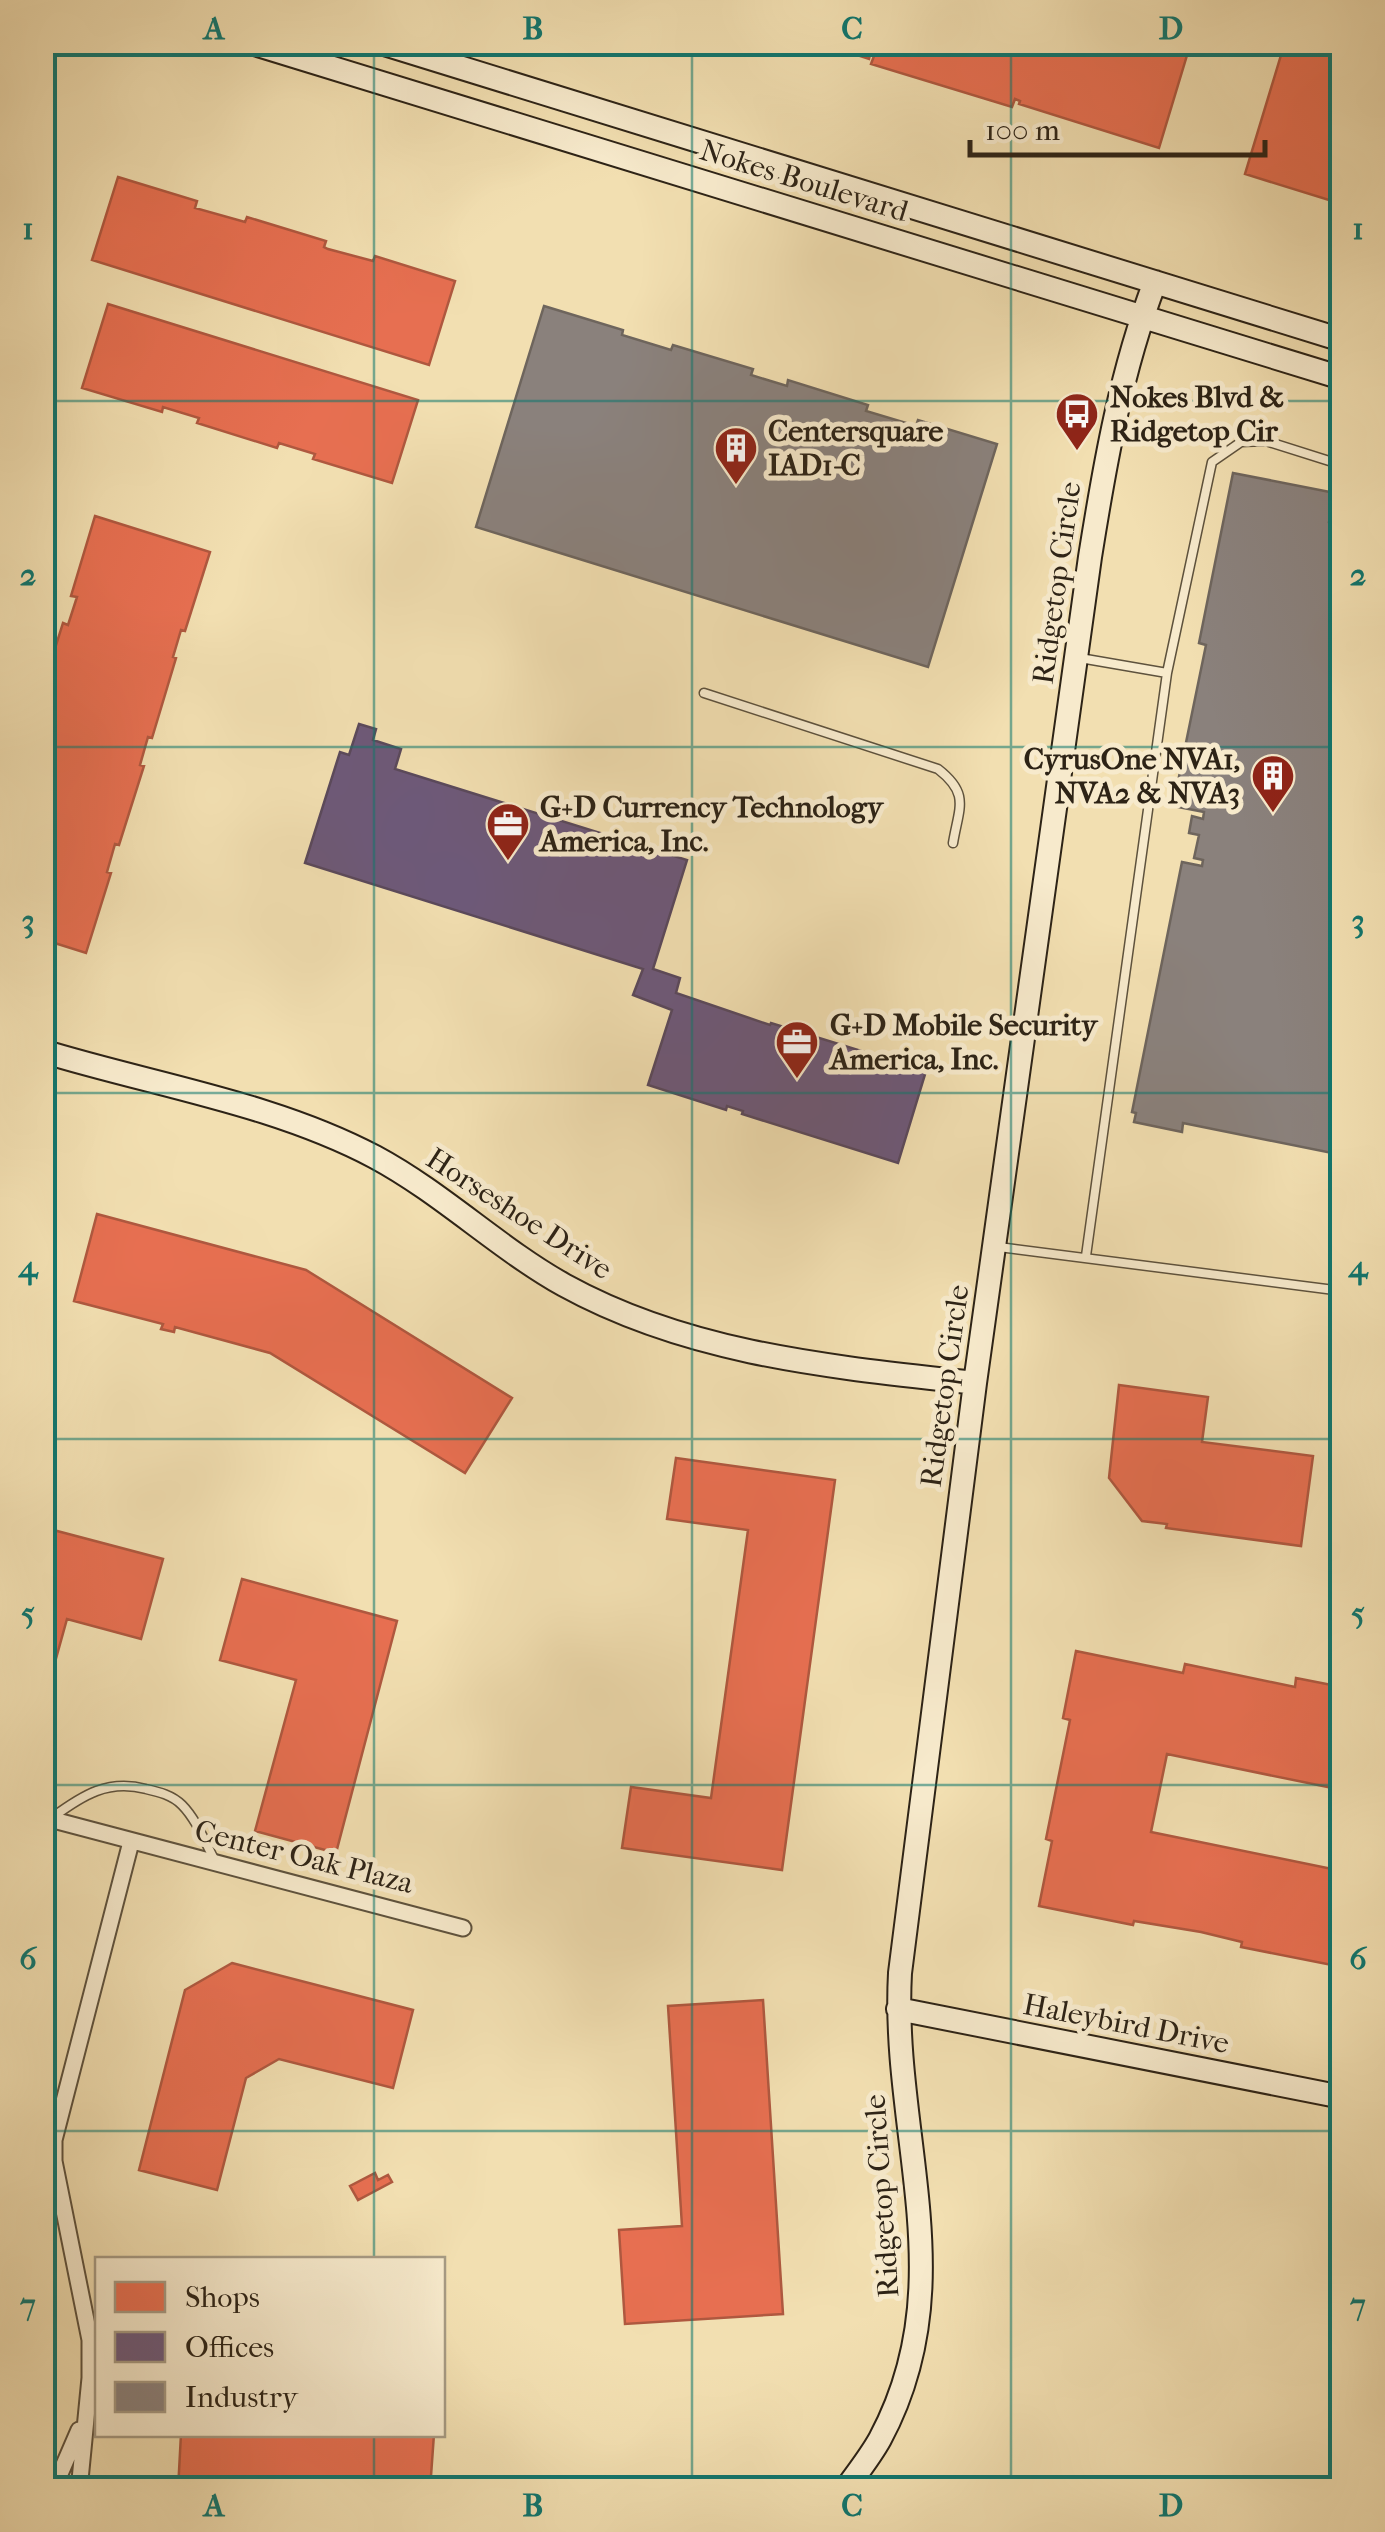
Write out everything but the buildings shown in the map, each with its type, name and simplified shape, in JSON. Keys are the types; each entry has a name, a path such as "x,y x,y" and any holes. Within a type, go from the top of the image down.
{"street":[{"name":"Nokes Boulevard","path":"248,42 1342,378"},
{"name":"Nokes Boulevard","path":"378,42 1342,340"},
{"name":"Ridgetop Circle","path":"845,2490 880,2439 901,2388 920,2310 920,2226 898,2043 898,2009 926,1764 1076,657 1108,451 1130,350 1155,282"},
{"name":"Horseshoe Drive","path":"42,1051 274,1115 376,1158 562,1284 654,1325 706,1343 775,1358 975,1384"},
{"name":"Center Oak Plaza","path":"46,1818 462,1928"},
{"path":"80,2490 90,2340 54,2162 54,2140 131,1842"},
{"name":"Haleybird Drive","path":"898,2009 1342,2097"},
{"path":"53,2490 85,2417"}],"lane":[{"path":"1086,1256 1167,673 1212,462 1241,442 1266,441 1342,465"},
{"path":"1076,657 1167,673"},
{"path":"704,694 938,769 952,780 960,794 954,843"},
{"path":"994,1246 1342,1291"},
{"path":"46,1818 96,1789 130,1784 165,1794 181,1804 216,1863"}],"place":[{"name":"Nokes Blvd & Ridgetop Cir","path":"1077,452"},
{"name":"Centersquare IAD1-C","path":"736,486"},
{"name":"CyrusOne NVA1, NVA2 & NVA3","path":"1273,814"},
{"name":"G+D Currency Technology America, Inc.","path":"508,862"},
{"name":"G+D Mobile Security America, Inc.","path":"797,1080"}]}
